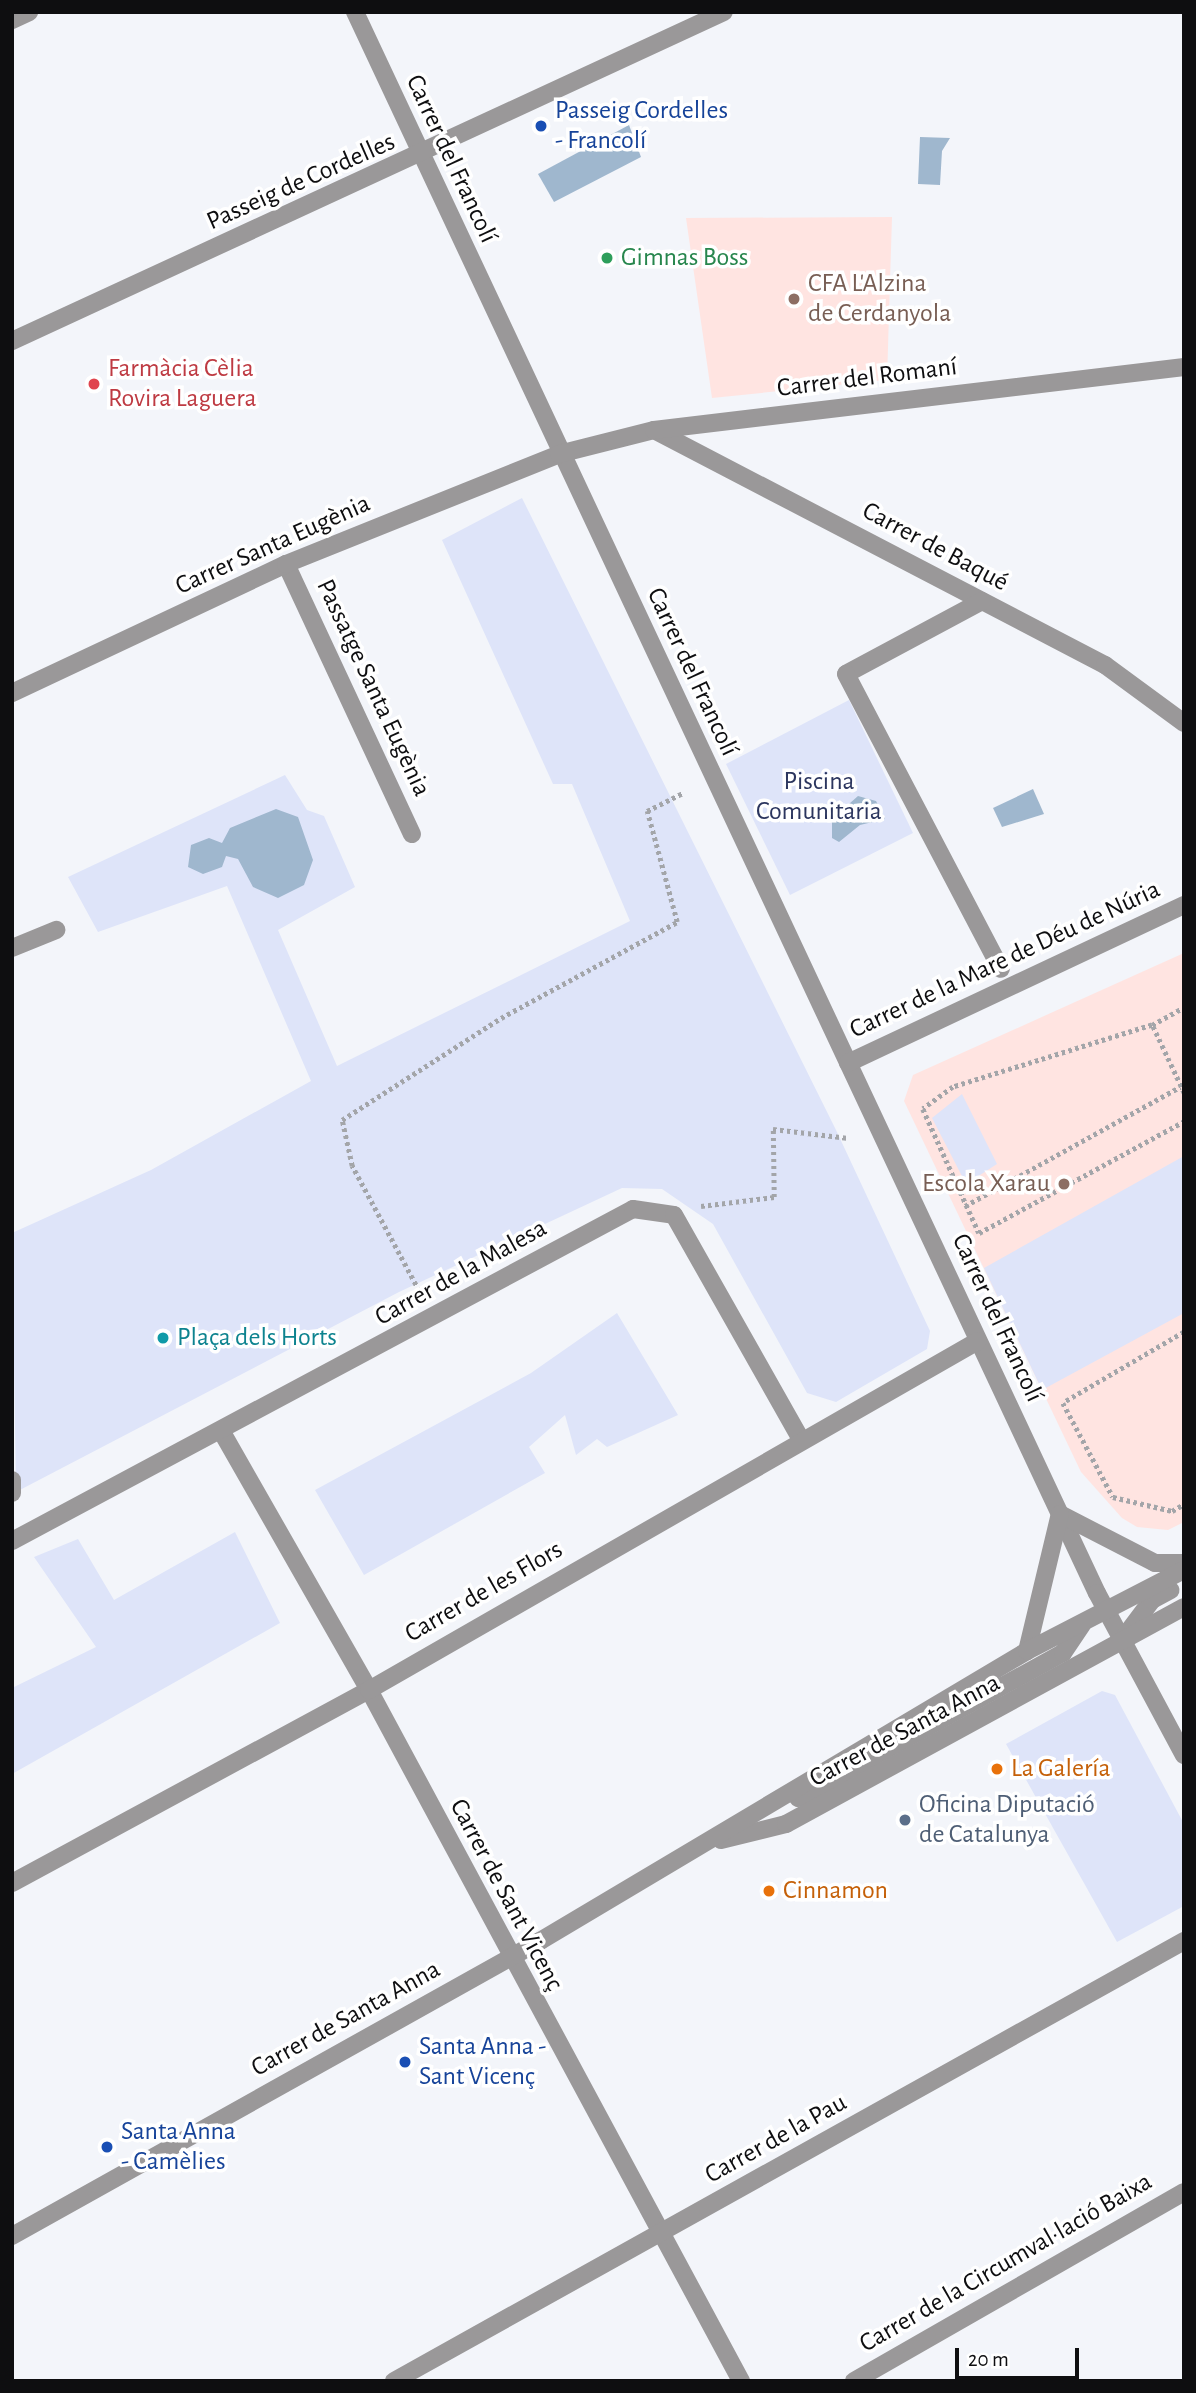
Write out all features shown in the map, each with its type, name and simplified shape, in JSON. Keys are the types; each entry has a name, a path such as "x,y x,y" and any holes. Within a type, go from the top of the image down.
{"street":[{"path":"12,20 29,12"},
{"name":"Carrer del Francolí","path":"355,12 559,454 1097,1593 1184,1755"},
{"name":"Passeig de Cordelles","path":"12,341 420,157 724,12"},
{"name":"Carrer del Romaní","path":"559,454 654,430 1184,368"},
{"name":"Carrer de Baqué","path":"654,430 1105,665 1184,723"},
{"name":"Carrer Santa Eugènia","path":"12,693 286,564 559,454"},
{"name":"Passatge Santa Eugènia","path":"286,564 412,834"},
{"path":"982,601 846,674 1001,969"},
{"name":"Carrer de la Mare de Déu de Núria","path":"848,1063 1184,905"},
{"path":"12,948 55,930"},
{"name":"Carrer de la Malesa","path":"12,1541 223,1434 633,1209 674,1215 800,1438"},
{"name":"Carrer de les Flors","path":"12,1883 369,1690 800,1438 978,1341"},
{"name":"Carrer de Sant Vicenç","path":"223,1434 369,1690 509,1959 741,2381"},
{"path":"12,1480 12,1493"},
{"path":"1027,1651 1060,1514 1155,1563 1184,1563"},
{"name":"Carrer de Santa Anna","path":"12,2236 509,1959 1027,1651 1085,1621 1108,1615 1184,1570"},
{"name":"Carrer de Santa Anna","path":"1121,1641 1152,1600 1184,1584"},
{"name":"Carrer de Santa Anna","path":"704,1844 994,1694 1063,1653 1085,1621 1097,1593"},
{"name":"Carrer de Santa Anna","path":"704,1844 786,1824 1184,1607"},
{"name":"Carrer de la Pau","path":"394,2381 1184,1941"},
{"name":"Carrer de la Circumval·lació Baixa","path":"854,2381 1184,2192"}],"path":[{"path":"424,1301 352,1166 342,1120 501,1017 677,922 647,811 683,793"},
{"path":"1184,1007 1152,1025 953,1087 923,1109 979,1233 1184,1121"},
{"path":"1152,1025 1184,1093"},
{"path":"965,1206 1180,1087"},
{"path":"688,1208 774,1197 773,1129 848,1138"},
{"path":"1184,1332 1063,1403 1114,1497 1172,1511 1184,1504"}],"shaded area":[{"path":"629,125 641,157 554,202 538,174"},
{"path":"920,137 950,138 942,151 940,185 918,184"},
{"name":"CFA L'Alzina de Cerdanyola","path":"892,217 887,380 712,398 686,218"},
{"path":"1033,789 1044,814 1002,827 993,808"},
{"path":"858,796 876,801 885,819 860,825 839,842 832,838 832,819"},
{"path":"276,809 298,817 313,860 304,885 278,898 253,887 238,859 226,856 222,867 203,874 188,867 191,845 209,838 222,843 230,828"},
{"name":"Escola Xarau","path":"1184,953 1184,1522 1168,1530 1137,1527 1122,1518 1081,1472 904,1101 913,1075"}],"green space":[{"path":"522,498 836,1130 930,1331 927,1349 836,1402 807,1393 713,1224 662,1189 622,1188 399,1292 16,1492 12,1233 151,1170 311,1081 227,886 98,932 68,877 285,775 307,810 324,816 355,887 278,930 337,1066 630,921 572,784 553,784 442,540"},
{"name":"Piscina Comunitaria","path":"849,700 913,833 790,895 726,764"},
{"path":"962,1094 997,1164 966,1184 932,1118"},
{"path":"1184,1156 1184,1313 1042,1390 984,1268"},
{"path":"617,1313 678,1415 607,1447 597,1439 576,1455 565,1415 529,1447 545,1473 364,1575 315,1490 531,1373"},
{"path":"235,1532 280,1623 12,1774 12,1688 96,1647 34,1557 78,1539 114,1600"},
{"path":"1102,1691 1115,1695 1184,1824 1184,1906 1117,1942 1006,1744"}],"place":[{"name":"Passeig Cordelles - Francolí","path":"541,126"},
{"name":"Gimnas Boss","path":"607,258"},
{"name":"CFA L'Alzina de Cerdanyola","path":"794,299"},
{"name":"Farmàcia Cèlia Rovira Laguera","path":"94,384"},
{"name":"Escola Xarau","path":"1064,1184"},
{"name":"Plaça dels Horts","path":"163,1338"},
{"name":"La Galería","path":"997,1769"},
{"name":"Oficina Diputació de Catalunya","path":"905,1820"},
{"name":"Cinnamon","path":"769,1891"},
{"name":"Santa Anna - Sant Vicenç","path":"405,2062"},
{"name":"Santa Anna - Camèlies","path":"107,2147"}]}
